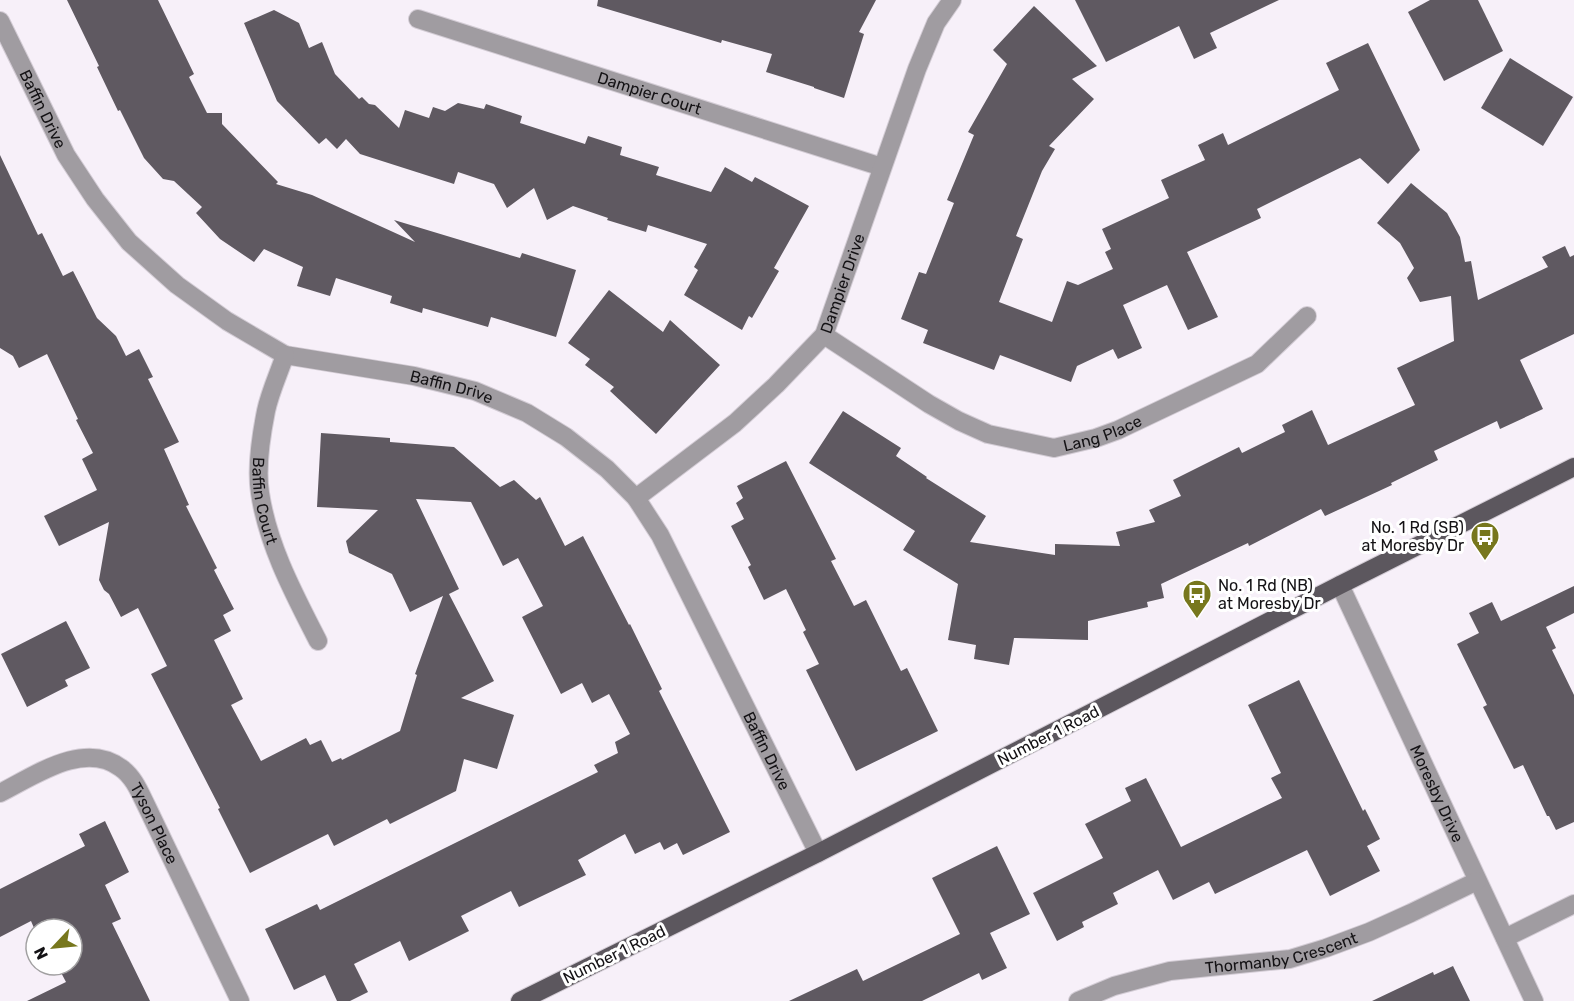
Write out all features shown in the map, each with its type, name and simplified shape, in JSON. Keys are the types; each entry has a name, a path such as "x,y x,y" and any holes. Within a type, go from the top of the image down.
{"main road":[{"name":"Number 1 Road","path":"520,1001 818,853 1574,467"}],"street":[{"name":"Dampier Drive","path":"636,498 735,423 776,385 824,334 917,69 936,23 952,0"},
{"name":"Dampier Court","path":"417,19 882,167"},
{"name":"Baffin Drive","path":"0,21 66,156 95,200 129,242 177,285 227,321 285,355 414,376 475,391 527,413 566,437 607,469 636,498 660,535 818,853"},
{"name":"Lang Place","path":"824,334 959,422 988,434 1054,448 1118,430 1257,364 1307,316"},
{"name":"Baffin Court","path":"285,355 267,409 259,453 259,491 269,532 286,577 318,641"},
{"name":"Moresby Drive","path":"1340,585 1534,1001"},
{"name":"Tyson Place","path":"0,793 58,764 71,760 87,757 99,758 122,768 134,781 240,1001"},
{"name":"Thormanby Crescent","path":"1078,1001 1114,986 1170,971 1290,959 1370,932 1477,881"},
{"path":"1505,938 1574,904"}],"building":[{"path":"67,0 158,0 194,74 189,77 207,113 222,113 222,124 278,182 276,184 312,195 415,242 394,220 520,258 522,253 576,270 556,337 491,317 488,327 423,308 422,313 390,303 392,296 336,278 330,296 297,286 303,267 264,249 254,262 220,239 196,213 202,207 174,181 163,179 144,158 120,110 118,111"},
{"path":"598,0 876,0 859,32 864,34 844,98 766,72 772,54 722,40 721,43 597,6"},
{"path":"1075,0 1279,0 1210,33 1217,48 1194,59 1179,26 1106,62"},
{"path":"1430,0 1478,0 1503,51 1444,81 1408,12"},
{"path":"1034,6 1097,66 1072,79 1094,99 1049,146 1055,149 1042,171 1016,236 1023,239 999,302 1052,322 1067,281 1078,285 1113,269 1105,252 1111,249 1102,229 1169,198 1161,180 1205,160 1198,145 1223,133 1228,145 1339,90 1326,63 1368,43 1420,150 1388,184 1360,158 1257,209 1261,218 1187,252 1218,317 1188,330 1167,285 1123,305 1142,348 1118,359 1113,349 1077,366 1071,382 1000,355 994,370 923,343 928,330 901,319 919,272 926,274 954,203 947,200 974,135 968,132 1007,64 993,50"},
{"path":"274,10 299,23 309,48 322,42 335,74 359,99 362,97 369,104 375,105 399,128 405,110 429,118 433,107 445,111 458,103 484,109 486,104 522,116 520,123 585,144 588,136 622,147 620,155 659,167 656,175 711,192 725,167 752,182 755,177 809,206 774,268 779,271 752,318 749,316 742,330 684,295 698,270 694,267 707,244 648,225 646,232 573,206 547,220 534,188 507,208 494,184 458,172 454,184 360,154 346,139 337,149 326,138 319,144 277,101 244,23"},
{"path":"1510,58 1573,97 1543,146 1481,108"},
{"path":"0,155 38,235 42,233 63,276 73,271 97,318 116,336 126,356 139,349 153,377 148,379 179,442 164,449 189,505 186,506 217,568 214,570 234,609 223,615 231,631 214,640 243,699 231,705 261,761 306,738 310,745 321,740 332,762 341,758 342,760 400,731 417,675 415,674 443,596 410,612 392,574 349,553 346,541 378,510 317,507 321,433 390,438 390,442 454,447 500,487 514,480 536,500 540,497 565,546 583,536 630,624 662,689 659,691 730,832 683,855 677,843 664,850 660,842 635,854 625,834 578,860 586,875 519,907 511,891 461,916 469,931 409,961 400,941 354,964 368,992 350,1001 337,1001 325,975 294,990 265,929 317,904 320,910 598,772 594,765 618,753 615,742 630,734 609,694 592,703 582,683 561,694 522,617 543,606 518,558 503,566 471,502 416,499 459,589 449,594 494,681 461,698 514,715 497,769 464,759 456,791 390,824 387,819 334,846 328,834 250,873 218,809 220,808 151,674 167,666 138,608 121,617 99,580 109,522 59,546 44,516 97,490 82,459 93,453 47,354 19,368 13,356 0,348"},
{"path":"1411,183 1447,213 1460,237 1465,262 1471,261 1478,300 1548,267 1542,257 1565,246 1570,257 1574,255 1574,334 1520,360 1543,409 1500,429 1497,421 1434,451 1438,460 1391,483 1392,485 1325,516 1321,509 1249,546 1248,543 1161,584 1164,598 1147,602 1148,607 1088,621 1088,640 1014,638 1009,665 974,659 976,645 948,640 958,584 903,550 915,531 809,463 843,411 901,448 896,456 986,516 970,542 1055,555 1055,544 1120,546 1116,532 1155,522 1149,510 1181,496 1173,480 1239,447 1242,453 1285,432 1282,425 1312,410 1328,445 1415,405 1397,368 1454,341 1451,296 1420,302 1407,278 1414,268 1400,243 1377,223"},
{"path":"609,290 663,332 670,320 720,365 656,434 610,391 614,387 585,365 590,359 568,343"},
{"path":"786,461 836,559 831,561 854,606 866,600 901,671 907,668 938,731 856,771 806,670 819,664 786,589 764,600 748,567 751,565 731,526 744,519 736,503 743,498 737,486"},
{"path":"1574,586 1574,613 1546,627 1556,648 1552,650 1574,695 1574,822 1556,830 1523,765 1514,769 1483,707 1487,705 1457,644 1479,633 1469,613 1492,602 1501,621"},
{"path":"66,621 90,668 65,680 68,686 27,707 1,654"},
{"path":"1299,680 1363,811 1365,809 1380,839 1367,846 1380,871 1330,896 1307,850 1215,894 1209,882 1173,900 1158,870 1113,893 1118,904 1082,922 1084,927 1057,941 1033,893 1103,858 1085,824 1131,801 1125,788 1146,778 1181,847 1282,798 1271,778 1281,773 1248,705"},
{"path":"105,821 129,872 105,885 121,919 112,923 150,1001 27,1001 66,982 63,977 84,977 84,917 24,917 24,925 0,937 0,889 85,846 79,834"},
{"path":"997,846 1030,914 990,933 1007,968 982,980 979,973 922,1001 789,1001 857,969 863,981 960,934 932,878"},
{"path":"1453,966 1470,1001 1372,1001 1433,972 1434,975"}],"place":[{"name":"No. 1 Rd (SB) at Moresby Dr","path":"1485,562"},
{"name":"No. 1 Rd (NB) at Moresby Dr","path":"1197,620"}]}
